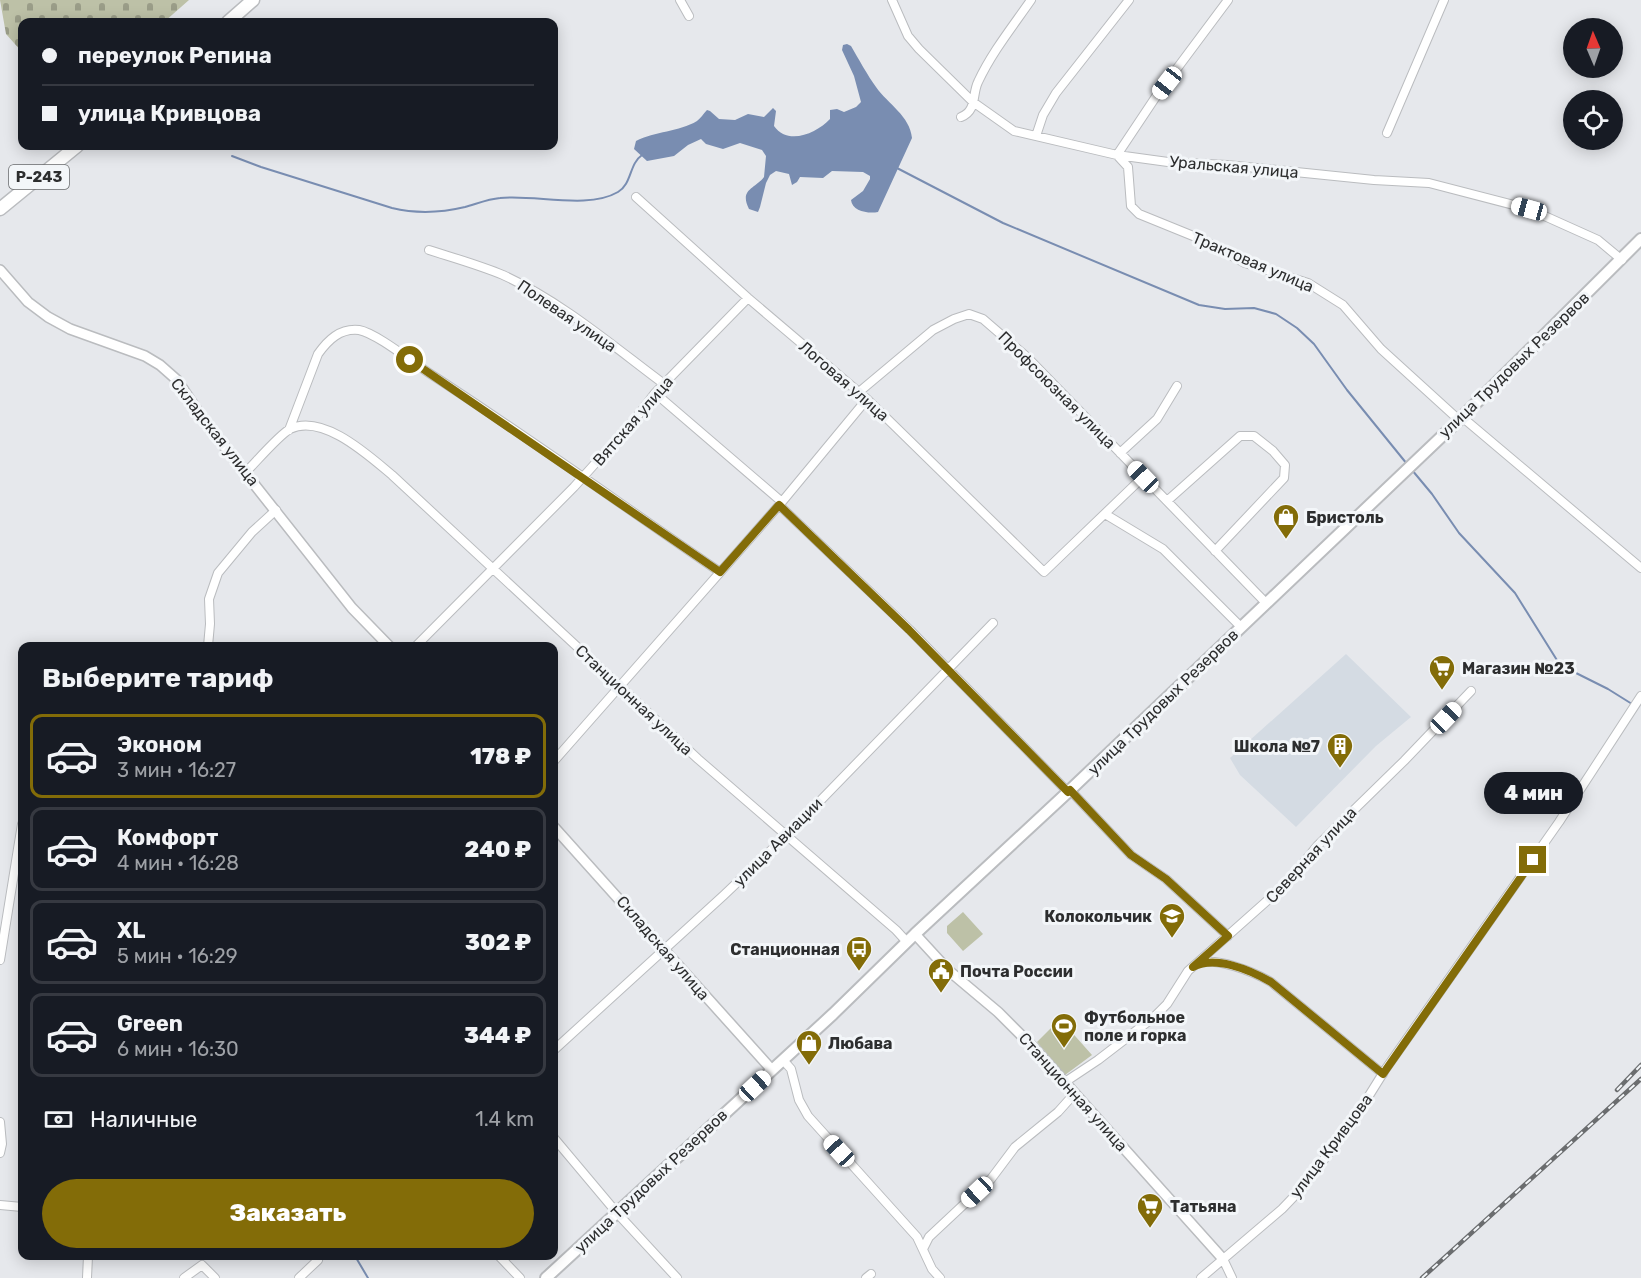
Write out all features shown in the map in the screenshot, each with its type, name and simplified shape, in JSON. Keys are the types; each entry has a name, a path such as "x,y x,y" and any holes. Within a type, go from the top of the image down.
{"highway":[{"path":"233,18 253,0"},
{"name":"Р-243","path":"0,209 72,150"}],"main road":[{"name":"улица Трудовых Резервов","path":"546,1278 783,1060 1069,791 1396,480 1641,239"}],"street":[{"path":"680,0 689,16"},
{"name":"Уральская улица","path":"892,0 912,41 974,102 1010,130 1117,155 1168,162 1429,183 1529,209 1598,240 1622,260"},
{"path":"961,117 969,111 974,102 978,82 998,47 1031,0"},
{"path":"1036,136 1043,116 1056,93 1129,0"},
{"path":"1117,155 1155,98 1228,0"},
{"path":"1387,133 1444,0"},
{"name":"Трактовая улица","path":"1117,155 1128,167 1131,206 1139,214 1203,240 1245,262 1308,283 1343,305 1381,349 1460,418 1641,568"},
{"name":"Логовая улица","path":"636,197 748,298 867,399 1044,572 1105,514"},
{"name":"Полевая улица","path":"429,250 496,272 537,294 576,318 664,384"},
{"name":"Складская улица","path":"0,270 28,302 60,325 145,356 177,380 205,422 352,608 384,642"},
{"name":"Вятская улица","path":"420,642 583,478 655,393 748,298"},
{"name":"Профсоюзная улица","path":"859,392 933,330 954,319 969,314 975,315 990,324 1027,357 1266,603"},
{"path":"246,471 289,430 318,354 334,336 347,330 356,330 372,336 438,378 720,572"},
{"path":"1120,453 1157,420 1177,386"},
{"path":"655,393 781,504 1131,855 1166,879 1228,936"},
{"path":"558,756 781,504 867,399"},
{"name":"Станционная улица","path":"289,430 301,426 315,427 349,441 392,475 620,686 907,942"},
{"path":"1167,501 1240,436 1254,436 1273,451 1285,465 1284,478 1215,551"},
{"path":"1143,477 1105,514 1163,549 1241,627"},
{"path":"208,642 210,624 209,599 218,573 252,532 276,510"},
{"name":"улица Авиации","path":"558,1046 705,914 786,836 993,623"},
{"name":"Северная улица","path":"1065,1082 1154,1017 1167,1004 1184,975 1286,885 1317,845 1404,762 1471,691"},
{"name":"улица Кривцова","path":"1201,1278 1282,1209 1305,1185 1355,1118 1383,1074 1559,822 1641,696"},
{"name":"Складская улица","path":"558,831 772,1070"},
{"path":"0,960 18,849"},
{"name":"Станционная улица","path":"915,934 948,970 998,1012 1065,1082 1223,1259"},
{"path":"1193,967 1200,963 1212,962 1265,978 1383,1074"},
{"path":"783,1060 791,1069 797,1096 808,1116 917,1237 932,1269 940,1278"},
{"path":"923,1250 930,1237 991,1179 1015,1147 1058,1112 1075,1094"},
{"path":"0,1122 2,1144 0,1153"},
{"path":"558,1143 617,1213 677,1278"},
{"path":"0,1205 18,1207"},
{"path":"1223,1259 1232,1278"},
{"path":"87,1278 88,1260"},
{"path":"299,1278 315,1260"},
{"path":"504,1260 520,1278"},
{"path":"184,1278 202,1265 216,1278"}],"shaded area":[{"path":"1346,654 1411,717 1376,746 1296,827 1240,775 1230,758"}],"green space":[{"path":"0,0 189,0 169,18 18,18 18,48 6,34"},
{"path":"963,912 983,934 963,951 947,933 947,926"},
{"name":"Футбольное поле и горка","path":"1060,1019 1092,1055 1065,1075 1037,1042"}],"water":[{"path":"843,45 851,46 876,87 903,117 912,138 878,212 861,211 852,204 851,200 863,191 870,179 870,176 863,172 832,171 823,178 800,177 792,185 789,174 776,171 770,175 766,183 758,212 749,209 746,197 749,190 764,177 766,156 762,150 740,143 723,149 706,144 701,139 688,145 674,156 647,161 634,149 636,141 690,125 707,110 719,119 735,120 748,114 764,117 773,108 776,111 774,126 780,132 794,136 810,133 830,119 830,110 837,109 844,112 861,102 854,76 842,50"}],"waterway":[{"path":"232,156 392,208 438,212 500,198 576,201 605,197 623,188 635,163 642,155"},
{"path":"895,167 1003,223 1199,305 1225,309 1254,308 1276,314 1297,328 1314,344 1347,390 1407,464"},
{"path":"1412,470 1459,533 1515,593 1560,665 1632,704"},
{"path":"357,1260 368,1278"}],"railway":[{"path":"1617,1090 1641,1065"},
{"path":"1422,1278 1641,1079"}],"place":[{"name":"Бристоль","path":"1286,540"},
{"name":"Магазин №23","path":"1442,691"},
{"name":"Школа №7","path":"1340,769"},
{"name":"Колокольчик","path":"1172,939"},
{"name":"Станционная","path":"859,972"},
{"name":"Почта России","path":"941,994"},
{"name":"Футбольное поле и горка","path":"1064,1049"},
{"name":"Любава","path":"809,1066"},
{"name":"Татьяна","path":"1150,1229"}],"route":[{"path":"410,360 720,572 779,505 909,630 1068,792 1070,790 1116,841 1131,855 1166,879 1228,936 1193,967 1204,962 1224,964 1254,973 1271,982 1383,1074 1533,860"}]}
